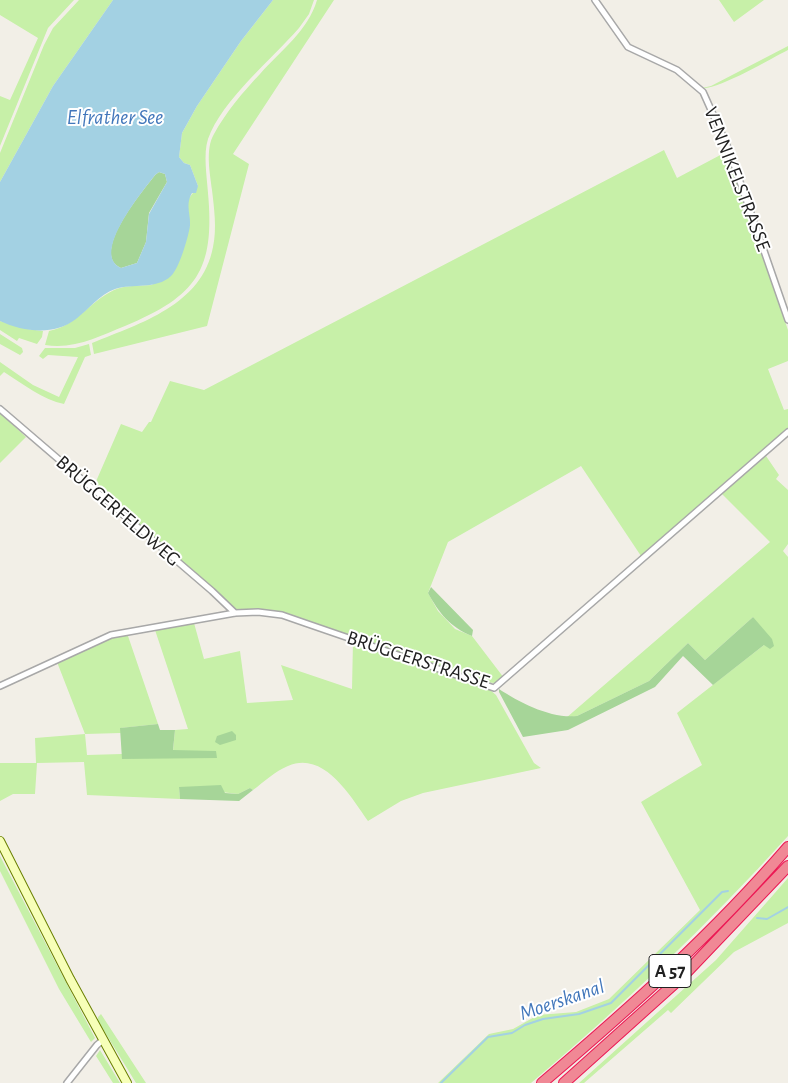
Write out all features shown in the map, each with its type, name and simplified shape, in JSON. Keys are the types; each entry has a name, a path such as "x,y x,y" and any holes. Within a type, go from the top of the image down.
{"highway":[{"name":"A 57","path":"542,1083 630,1008 674,967 754,886 788,847"},
{"name":"A 57","path":"566,1082 683,976 788,866"}],"main road":[{"path":"0,840 127,1083"}],"street":[{"name":"VENNIKELSTRASSE","path":"595,0 621,40 628,47 677,70 692,80 704,93 729,150 788,320"},
{"name":"BRÜGGERFELDWEG","path":"0,409 212,591 234,613"},
{"name":"BRÜGGERSTRASSE","path":"0,686 111,635 234,613 258,612 282,615 494,688 788,432"},
{"path":"68,1083 97,1044 103,1040"}],"green space":[{"path":"0,0 74,0 48,28 0,146 0,96 10,100 38,38 0,15"},
{"path":"79,0 113,0 53,86 0,182 0,153 44,45 53,28"},
{"path":"273,0 314,0 309,14 299,28 236,95 215,124 208,139 206,158 209,220 208,242 204,261 196,277 185,291 150,315 96,338 76,344 66,346 45,345 49,331 75,319 105,295 118,288 152,285 190,226 187,201 198,186 190,165 184,163 179,157 182,133 197,106 241,41"},
{"path":"317,0 334,0 233,154 249,164 207,326 94,354 92,343 130,328 167,309 183,298 196,284 207,267 215,233 209,161 211,140 241,95 301,31"},
{"path":"719,0 764,0 734,22"},
{"path":"788,46 788,50 744,73 709,88 702,88 711,86"},
{"path":"664,150 677,178 726,152 788,330 788,361 768,369 784,410 788,409 788,429 641,556 581,466 448,542 428,593 438,611 455,629 472,636 504,678 495,683 483,682 283,613 258,609 236,611 94,486 121,424 142,432 151,422 170,381 204,390"},
{"path":"159,172 165,174 167,182 149,213 146,242 137,263 121,268 113,261 111,250 115,237 131,208"},
{"path":"0,321 27,329 43,331 42,337 37,344 19,338 17,341 0,330"},
{"path":"0,334 22,348 23,352 20,355 0,344"},
{"path":"89,344 91,355 85,357 64,404 41,395 4,372 0,376 0,362 33,385 59,397 78,357 48,355 43,359 39,356 45,348 75,348"},
{"path":"0,413 26,437 0,463"},
{"path":"766,456 779,475 776,479 788,490 788,544 783,551 788,557 788,836 664,964 531,1083 438,1083 489,1034 513,1029 538,1015 576,1012 609,999 700,910 641,802 702,765 677,713 764,645 753,617 705,660 688,643 649,681 577,716 566,718 770,542 722,494"},
{"path":"431,587 473,630 472,636 451,624 441,613 428,593"},
{"path":"753,617 772,639 774,646 770,649 764,645 713,685 683,656 655,687 568,730 523,737 499,692 499,689 536,709 557,715 577,716 649,681 688,643 705,660"},
{"path":"194,623 204,659 240,651 247,703 293,700 281,665 352,689 353,641 489,689 496,695 534,763 541,768 423,793 401,801 368,821 345,789 325,770 313,764 301,763 288,766 279,771 253,790 250,788 238,794 179,787 180,799 87,795 84,762 37,763 35,794 13,794 0,801 0,763 36,763 35,738 85,734 87,755 122,754 122,759 216,751 173,751 175,730 188,729 155,630"},
{"path":"118,635 128,636 158,724 121,728 121,733 85,734 57,662"},
{"path":"158,724 160,730 175,730 173,750 216,751 217,758 122,759 120,728"},
{"path":"232,731 236,735 236,740 220,745 215,742 217,736"},
{"path":"221,785 225,793 238,794 250,788 253,790 239,801 180,799 179,787"},
{"path":"0,856 95,1038 91,1042 59,989 0,871"},
{"path":"788,878 788,923 734,952 671,1013 668,1010 584,1083 579,1083 716,960"},
{"path":"101,1014 146,1083 136,1083 98,1021 98,1017"},
{"path":"100,1050 120,1083 113,1083 96,1056"}],"water":[{"name":"Elfrather See","path":"113,0 273,0 241,41 197,106 182,133 179,157 184,163 190,165 198,186 196,193 192,193 190,197 189,231 183,253 174,272 171,276 158,283 115,289 94,302 76,319 67,324 58,328 39,331 19,328 0,321 0,182 53,86","holes":["159,172 165,174 167,182 149,214 146,242 137,263 121,268 113,261 112,250 115,237 122,222 155,175"]}],"waterway":[{"name":"Moerskanal","path":"441,1083 488,1037 512,1033 525,1025 543,1019 579,1014 611,1003 722,892 728,891"},
{"name":"Moerskanal","path":"757,918 767,919 788,907"}]}
